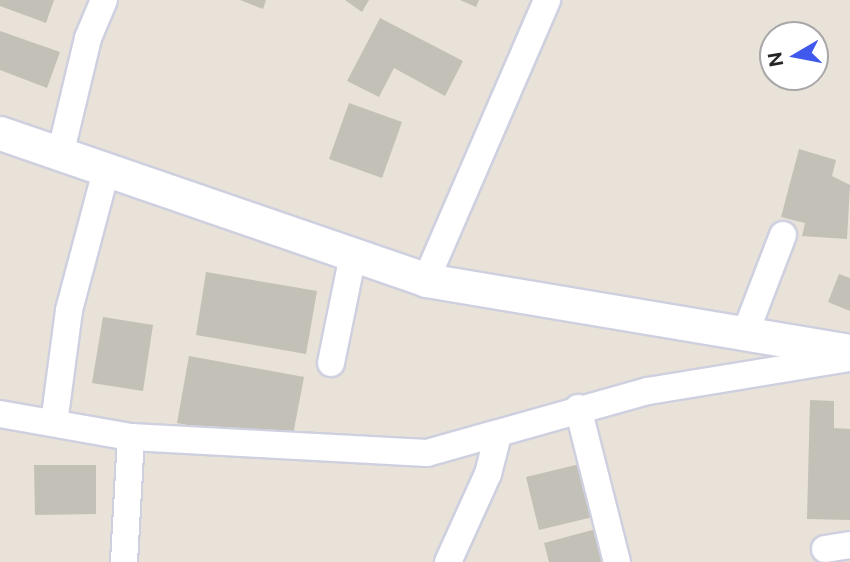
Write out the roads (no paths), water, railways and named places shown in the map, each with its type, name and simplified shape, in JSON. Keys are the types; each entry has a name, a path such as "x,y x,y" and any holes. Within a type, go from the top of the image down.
{"street":[{"path":"60,155 88,38 104,0"},
{"path":"426,280 547,0"},
{"path":"0,133 426,280 850,351"},
{"path":"54,424 69,310 106,171"},
{"path":"745,334 783,235"},
{"path":"331,363 354,256"},
{"path":"0,414 131,438 427,453 498,435 578,408 850,358"},
{"path":"578,408 617,562"},
{"path":"448,562 488,474 498,435"},
{"path":"124,562 131,438"}]}
